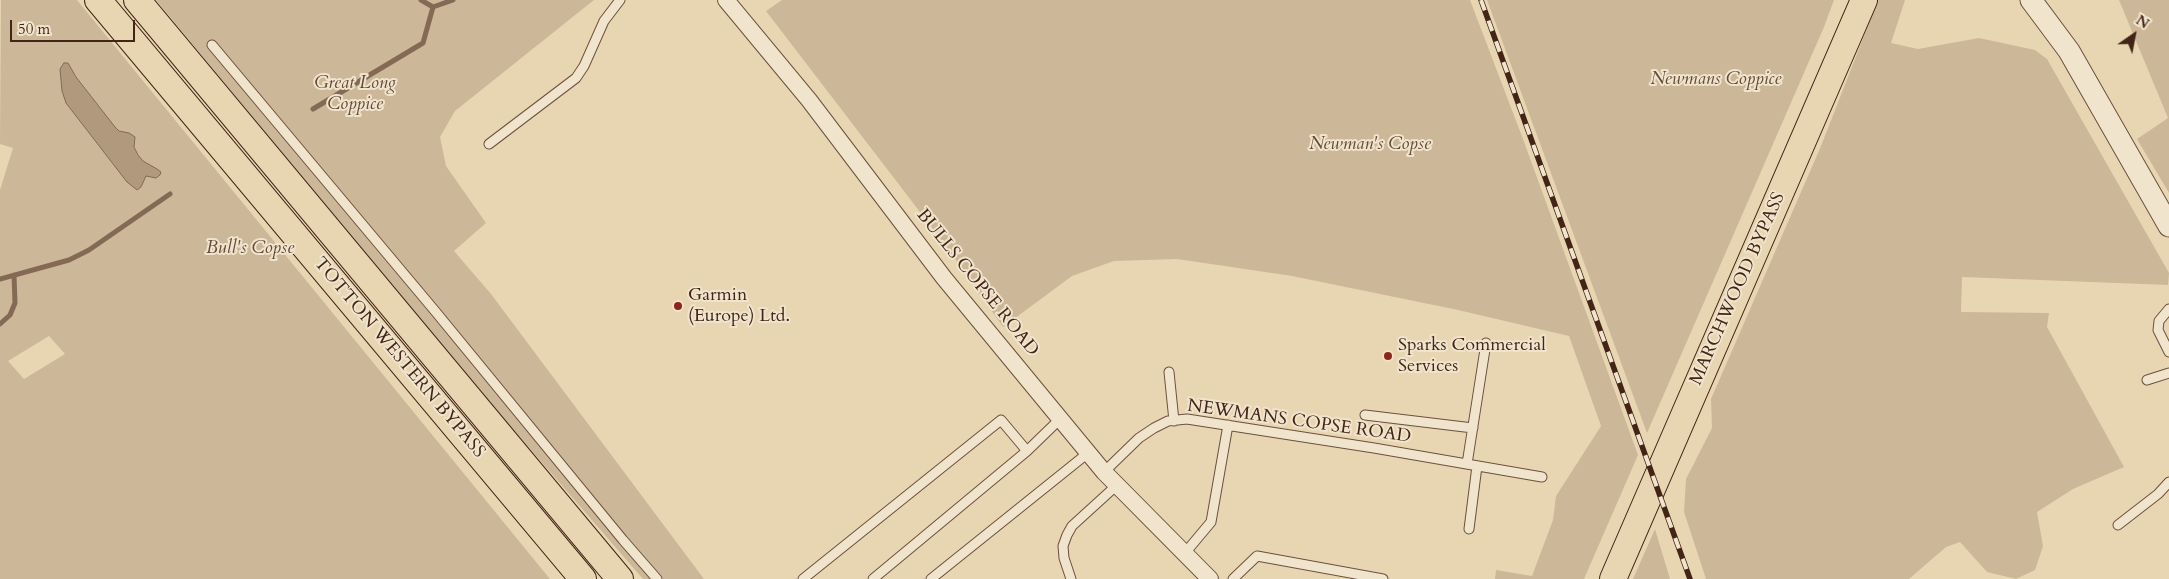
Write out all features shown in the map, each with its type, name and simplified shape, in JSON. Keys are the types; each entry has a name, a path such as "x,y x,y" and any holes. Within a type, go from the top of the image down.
{"main road":[{"name":"TOTTON WESTERN BYPASS","path":"98,0 583,579"},
{"name":"TOTTON WESTERN BYPASS","path":"137,0 620,579"},
{"name":"MARCHWOOD BYPASS","path":"1613,579 1864,0"}],"street":[{"name":"BULLS COPSE ROAD","path":"726,0 809,100 944,278 1088,453 1104,472 1210,579"},
{"path":"2031,0 2069,50 2169,226"}],"lane":[{"path":"489,144 576,78 584,66 604,21 620,0"},
{"path":"212,45 435,310 657,579"},
{"path":"2169,309 2159,321 2158,330 2169,352"},
{"path":"1467,464 1486,343"},
{"path":"1169,372 1174,421"},
{"path":"2147,380 2169,373"},
{"path":"1364,415 1473,428"},
{"path":"873,579 1027,451 1060,419"},
{"name":"NEWMANS COPSE ROAD","path":"1104,472 1139,438 1154,428 1187,419 1542,477"},
{"path":"803,579 1001,420 1027,451"},
{"path":"1184,553 1209,526 1213,517 1228,425"},
{"path":"931,579 1088,453"},
{"path":"1469,529 1477,466"},
{"path":"2118,525 2158,494 2169,482"},
{"path":"1071,579 1064,558 1063,546 1067,535 1072,526 1117,485"},
{"path":"1233,579 1257,556 1383,579"}],"green space":[{"name":"Bull's Copse","path":"1,0 77,0 550,579 0,579 0,190 13,148 0,144","holes":["49,336 65,354 24,379 8,361"]},
{"name":"Great Long Coppice","path":"156,0 594,0 455,111 440,137 446,166 486,223 454,251 491,294 704,579 643,579 453,360"},
{"name":"Newman's Copse","path":"782,0 1470,0 1523,139 1638,455 1584,579 1495,579 1496,570 1532,576 1553,520 1556,496 1601,426 1569,336 1458,310 1292,276 1177,259 1114,261 1072,276 1003,327 946,246 766,11"},
{"name":"Newmans Coppice","path":"1487,0 1834,0 1824,27 1647,433"},
{"path":"1878,0 1905,0 1891,43 1918,49 1979,38 2035,50 2047,59 2169,273 2168,285 1962,277 1961,312 2049,313 2047,327 2124,467 2073,489 2037,512 2043,546 2035,570 2016,579 1987,572 1960,542 1946,547 1909,579 1706,579 1684,512 1686,479 1712,428 1711,399 1821,146"},
{"path":"2119,0 2169,0 2169,193 2137,139 2168,118"},
{"path":"1655,529 1670,579 1633,579"}],"shaded area":[{"path":"64,63 68,63 76,77 115,127 119,131 129,133 135,137 134,147 138,155 143,161 161,172 160,175 156,178 146,176 141,187 137,190 127,182 66,103 62,91 60,69"}],"waterway":[{"path":"421,0 433,7 453,0"},
{"path":"313,109 423,43 433,7"},
{"path":"0,279 69,260 89,250 170,194"},
{"path":"0,324 10,315 15,303 14,275"}],"railway":[{"path":"1481,0 1690,579"}],"place":[{"name":"Garmin (Europe) Ltd.","path":"678,306"},
{"name":"Sparks Commercial Services","path":"1388,356"}]}
